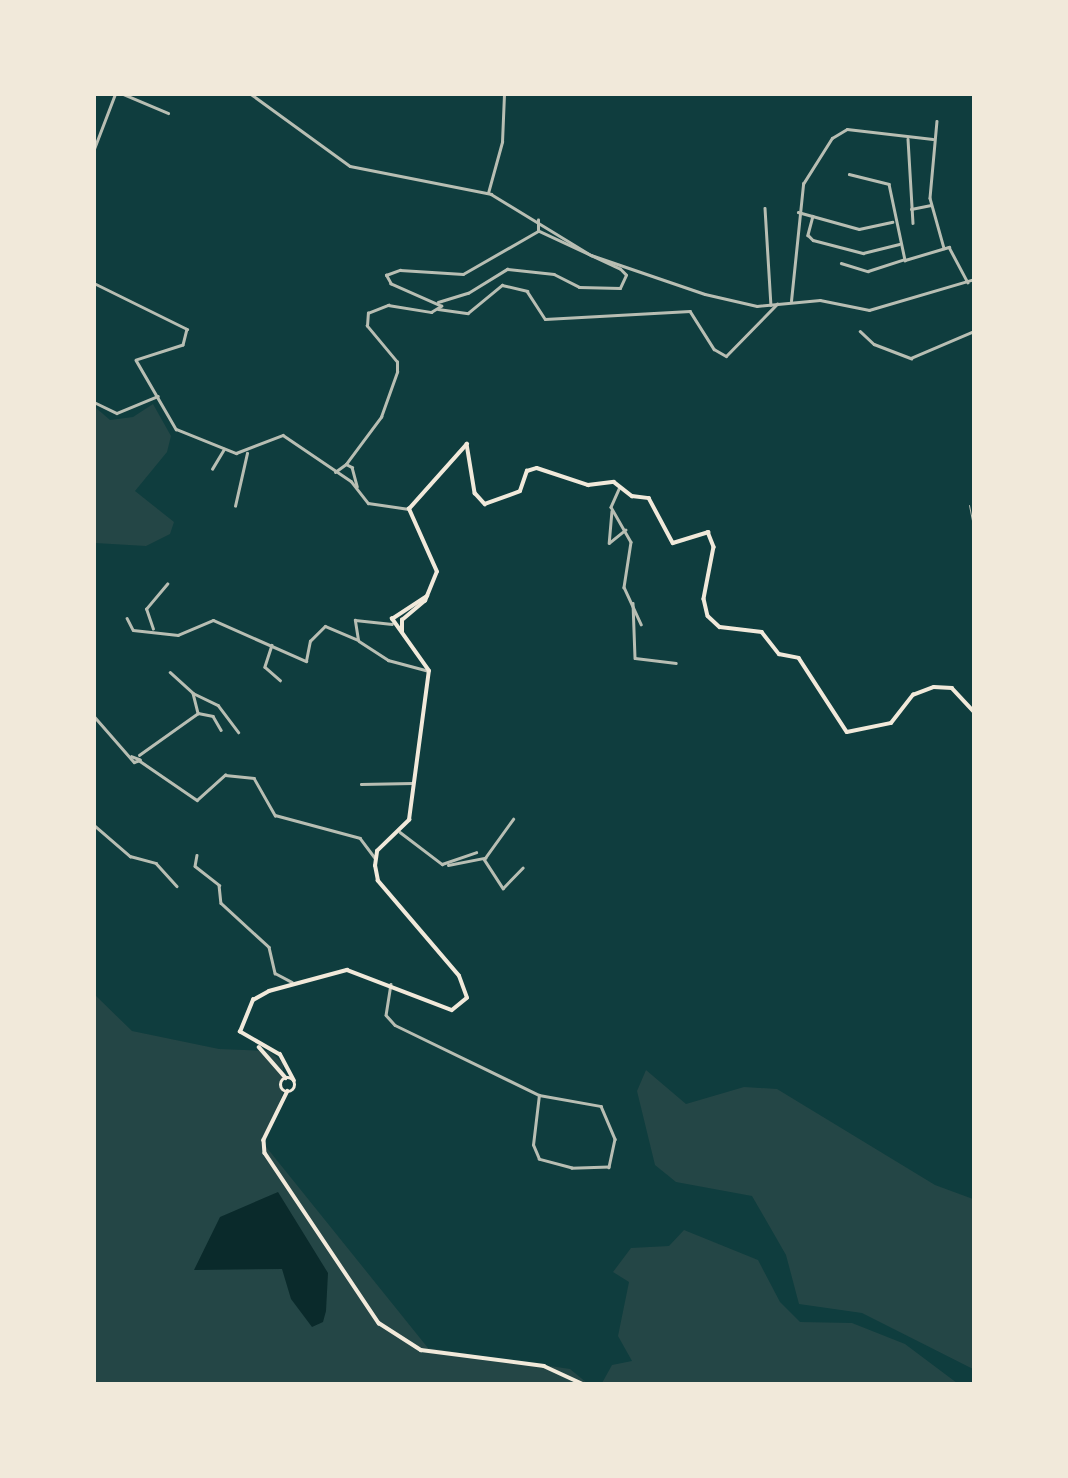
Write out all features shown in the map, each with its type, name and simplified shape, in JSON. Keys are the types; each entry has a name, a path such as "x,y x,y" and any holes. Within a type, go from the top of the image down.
{"main road":[{"path":"402,632 402,620 429,595 435,562 414,531 409,509 465,444 472,449 475,493 487,505 520,491 533,468 620,487 652,500 673,543 697,530 709,533 714,547 704,599 708,616 720,627 762,632 779,654 799,658 847,732 891,723 912,695 934,687 952,688 974,712"},
{"path":"294,1081 280,1055 258,1046 241,1034 243,1018 250,1005 292,982 347,970 391,984 452,1010 467,998 459,976 378,881 375,858 400,832 411,812 412,783 429,671 402,632 392,624 397,611 429,595"},
{"path":"258,1046 286,1078 294,1081"},
{"path":"286,1078 282,1085 288,1091"},
{"path":"294,1081 264,1140 265,1153 379,1323 421,1350 544,1366 583,1384"}],"street":[{"path":"94,149 115,94"},
{"path":"123,94 169,113"},
{"path":"251,94 356,169 488,193 538,220 595,256 648,269 705,294 771,305 820,300 869,310 974,279"},
{"path":"488,193 502,142 504,94"},
{"path":"937,121 932,139 931,205 944,248"},
{"path":"791,302 796,212 805,180 841,131 932,139"},
{"path":"908,138 914,223"},
{"path":"849,174 889,184 892,222 904,259"},
{"path":"911,209 931,205"},
{"path":"765,208 771,305"},
{"path":"796,212 859,229 892,222"},
{"path":"813,216 808,235 813,240 863,253 899,244"},
{"path":"538,220 538,231 531,241 463,274 400,270 386,275 391,284 438,302 468,293 506,269 554,274 579,288 620,288 626,280 620,270 538,231"},
{"path":"841,263 868,271 950,247 968,282"},
{"path":"94,283 187,329 183,345 137,358 172,426 224,449 247,453 283,435 334,473 357,486"},
{"path":"334,473 346,464 381,417 397,372 397,362 367,326 368,313 388,305 468,313 502,285 527,291 545,319 691,311 714,349 726,356 777,304"},
{"path":"438,302 438,309"},
{"path":"860,331 874,344 911,358 974,331"},
{"path":"94,402 117,413 158,396"},
{"path":"212,469 224,449"},
{"path":"235,506 247,453"},
{"path":"346,464 357,486 373,506 409,509"},
{"path":"620,487 612,511 609,543 625,530"},
{"path":"612,511 631,545 624,587 641,624"},
{"path":"153,629 146,609 167,584"},
{"path":"633,603 635,658 676,663"},
{"path":"127,618 133,630 153,629 180,635 213,620 306,661 310,641 325,626 358,640 388,660 429,671"},
{"path":"358,640 356,620 392,624"},
{"path":"272,645 265,667 280,680"},
{"path":"170,672 193,693 218,705 238,732"},
{"path":"193,693 198,713"},
{"path":"132,757 139,755 198,713 213,716 221,730"},
{"path":"94,716 132,757 197,800 225,775 254,778 275,815 360,838 375,858"},
{"path":"139,755 140,761"},
{"path":"361,784 412,783"},
{"path":"400,832 425,855 447,865 484,859 513,819"},
{"path":"94,825 130,856 156,863 177,886"},
{"path":"447,865 476,852"},
{"path":"197,855 195,866 219,885 221,904 269,947 275,974 292,982"},
{"path":"484,859 502,888 522,867"},
{"path":"391,984 390,1021 539,1095 601,1107 615,1139 609,1167 572,1168 539,1158 533,1145 539,1095"}],"lane":[{"path":"969,505 974,531"}],"shaded area":[{"path":"153,404 171,436 167,452 135,491 174,522 170,534 146,546 95,543 95,407 110,420 133,417"},
{"path":"94,994 132,1031 219,1049 269,1051 283,1063 283,1093 263,1143 428,1348 570,1369 587,1383 95,1383"},
{"path":"646,1070 686,1104 744,1087 777,1089 935,1185 973,1199 973,1369 862,1313 799,1304 786,1255 752,1196 676,1182 655,1165 637,1091"},
{"path":"278,1192 328,1273 323,1322 312,1327 291,1299 282,1269 194,1270 220,1217"},
{"path":"684,1230 758,1260 780,1302 800,1322 852,1323 905,1344 957,1383 602,1383 612,1365 632,1361 618,1336 629,1282 613,1272 631,1248 669,1246"}]}
